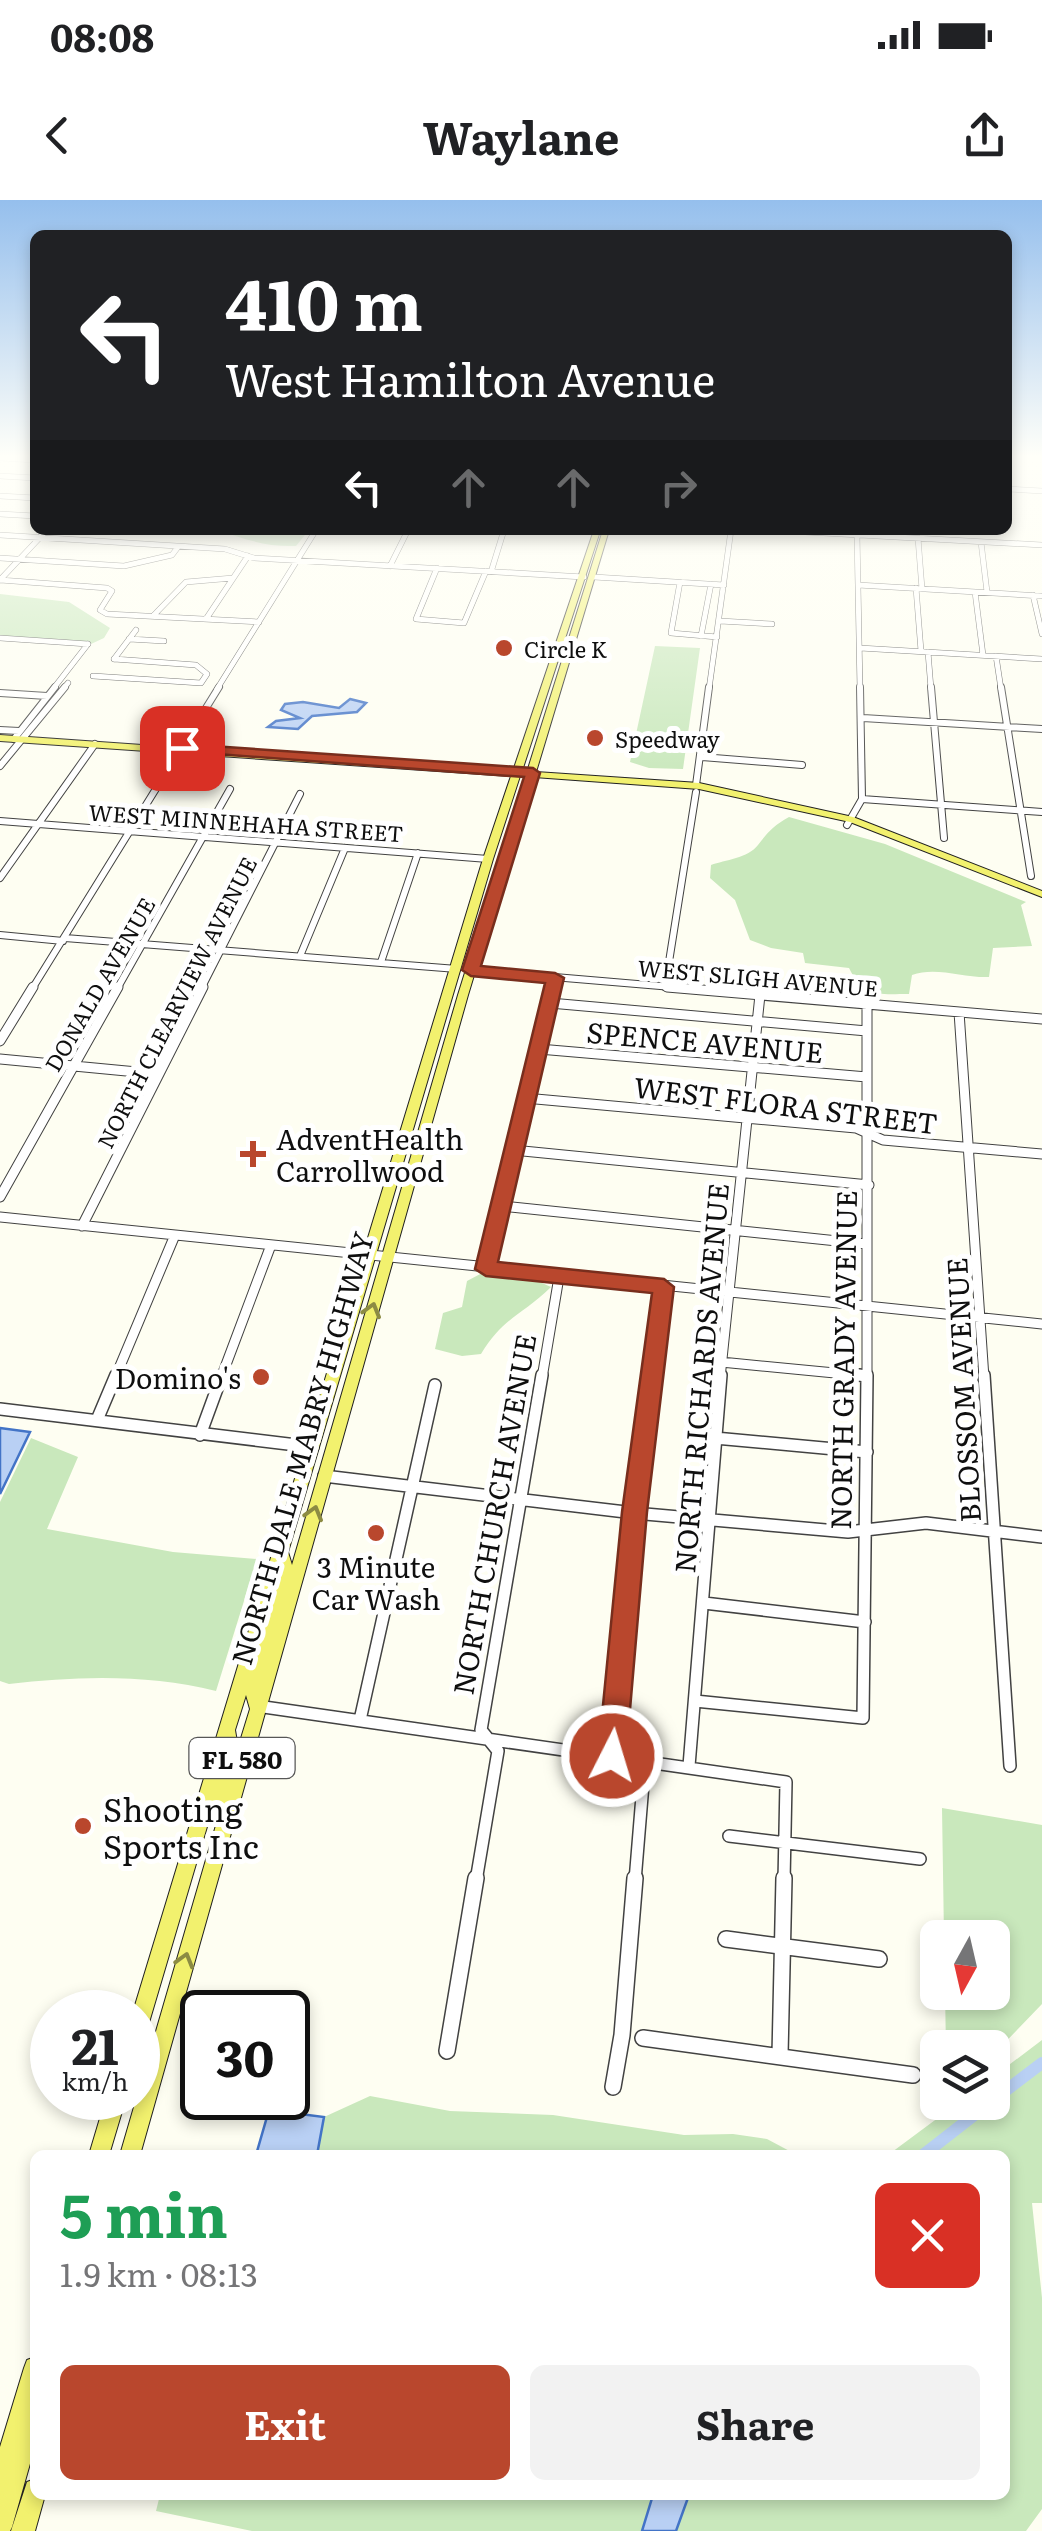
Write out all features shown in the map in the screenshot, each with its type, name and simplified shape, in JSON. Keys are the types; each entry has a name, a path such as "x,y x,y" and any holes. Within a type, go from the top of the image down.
{"main road":[{"name":"NORTH DALE MABRY HIGHWAY","path":"131,2150 324,1476 405,1139 488,859 545,684 592,565"},
{"name":"NORTH DALE MABRY HIGHWAY","path":"149,1990 336,1366 410,1180 590,588 589,577"},
{"path":"574,605 582,614"},
{"path":"568,625 576,634"},
{"path":"560,647 563,656 556,678 560,684"},
{"path":"545,684 557,699"},
{"path":"0,738 18,736 760,797 850,822 1042,894"},
{"path":"532,776 696,789 850,822 1042,902"},
{"path":"471,970 467,958 482,905 478,898"},
{"path":"450,1043 448,1026 461,981 457,969"},
{"path":"426,1124 422,1110 441,1045 437,1034"},
{"path":"405,1139 411,1148 404,1174 410,1180"},
{"path":"324,1476 319,1455 340,1386 336,1366"},
{"path":"257,1706 251,1684 285,1569 280,1552"},
{"path":"224,1824 223,1776 231,1747 226,1729"},
{"path":"100,2150 109,2120"},
{"path":"0,2484 30,2393"},
{"path":"0,2527 30,2425"},
{"path":"24,2531 32,2500"}],"street":[{"path":"206,619 242,565"},
{"path":"0,1041 294,565"},
{"path":"371,565 724,585"},
{"path":"438,568 416,619 464,622 490,565"},
{"path":"665,987 702,757 727,565"},
{"path":"850,822 862,799 858,565"},
{"path":"919,565 944,838"},
{"path":"984,565 987,592"},
{"path":"152,616 175,586 208,576 234,578"},
{"path":"0,580 98,585 112,592 102,612 259,622"},
{"path":"680,582 673,634 717,638"},
{"path":"701,636 711,584"},
{"path":"858,585 1042,596"},
{"path":"975,592 983,655"},
{"path":"1033,595 1042,634"},
{"path":"747,623 748,612"},
{"path":"720,621 772,624"},
{"path":"136,630 114,659 196,665 207,674 226,676"},
{"path":"0,638 88,644 0,766"},
{"path":"130,639 164,641"},
{"path":"860,648 1042,659"},
{"path":"996,656 1032,876"},
{"path":"144,680 154,662"},
{"path":"93,676 201,683 207,674"},
{"path":"18,736 68,683"},
{"path":"0,692 47,696"},
{"path":"863,718 1042,729"},
{"path":"0,730 18,736"},
{"path":"0,878 95,744"},
{"path":"702,757 802,765"},
{"name":"DONALD AVENUE","path":"0,1197 230,789"},
{"name":"NORTH CLEARVIEW AVENUE","path":"82,1226 300,794"},
{"path":"862,799 1042,812"},
{"name":"WEST MINNEHAHA STREET","path":"0,821 488,859"},
{"path":"300,956 345,848"},
{"path":"381,962 418,853"},
{"path":"0,935 457,969"},
{"name":"WEST SLIGH AVENUE","path":"471,970 1042,1019"},
{"path":"486,1269 555,978"},
{"name":"NORTH RICHARDS AVENUE","path":"689,1766 727,1295 760,994"},
{"path":"550,1003 867,1030"},
{"name":"NORTH GRADY AVENUE","path":"695,1701 862,1718 869,1185 867,1004"},
{"name":"BLOSSOM AVENUE","path":"958,1012 1010,1766"},
{"name":"SPENCE AVENUE","path":"539,1049 868,1078"},
{"path":"0,1060 158,1074"},
{"name":"WEST FLORA STREET","path":"524,1098 856,1128 883,1140 1042,1154"},
{"path":"514,1150 869,1185"},
{"path":"502,1206 866,1244"},
{"path":"0,1217 727,1295 1042,1324"},
{"path":"97,1420 176,1235"},
{"path":"200,1435 271,1245"},
{"name":"NORTH CHURCH AVENUE","path":"447,2051 498,1752 481,1730 559,1277"},
{"path":"612,1756 634,1512 664,1287"},
{"path":"721,1362 866,1376"},
{"path":"360,1720 434,1386"},
{"path":"0,1409 313,1446"},
{"path":"715,1438 867,1452"},
{"path":"324,1476 864,1534 926,1523 1042,1537"},
{"path":"704,1603 865,1622"},
{"path":"257,1706 786,1782 780,2055"},
{"path":"614,2087 622,2035 644,1760"},
{"path":"729,1836 920,1859"},
{"path":"726,1939 880,1959"},
{"path":"642,2038 913,2075"}],"green space":[{"path":"0,594 69,602 110,628 104,638 91,644 0,636"},
{"path":"655,646 700,648 683,769 649,768 630,762"},
{"path":"789,817 885,844 1026,902 1021,905 1032,946 993,948 989,977 921,973 912,975 909,994 889,994 866,989 849,968 805,963 803,953 750,940 735,900 710,878 711,865 748,853"},
{"path":"484,1272 533,1279 551,1287 506,1323 481,1354 462,1356 435,1349 443,1313 462,1307 467,1281"},
{"path":"31,1438 78,1457 47,1529 173,1552 257,1559 216,1691 139,1679 9,1684 0,1681 0,1502"},
{"path":"942,1808 1042,1825 1042,2004 1010,2037 1010,2030 946,2030 945,2010 1010,2010 1010,1920 944,1920"},
{"path":"1042,2040 1042,2203 1032,2203 1042,2298 1042,2509 1026,2531 676,2531 687,2500 1010,2500 1010,2150 895,2150 935,2120 1010,2120 1010,2064"},
{"path":"370,2096 450,2111 553,2115 684,2135 733,2134 767,2139 788,2150 318,2150 324,2117"},
{"path":"159,2500 651,2500 642,2531 252,2531 156,2511"}],"water":[{"path":"350,699 366,703 357,712 312,716 298,729 268,727 276,721 300,718 281,710 285,704 303,702 339,708"},
{"path":"0,1428 30,1432 0,1494"},
{"path":"310,2115 324,2117 318,2150 257,2150 266,2120 310,2120"},
{"path":"651,2500 687,2500 676,2531 642,2531"}],"waterway":[{"path":"1010,2087 1042,2063"},
{"path":"929,2150 968,2120"}],"place":[{"name":"Circle K","path":"504,648"},
{"name":"Speedway","path":"595,738"},
{"name":"AdventHealth Carrollwood","path":"253,1154"},
{"name":"Domino's","path":"261,1377"},
{"name":"3 Minute Car Wash","path":"376,1533"},
{"name":"Shooting Sports Inc","path":"83,1826"}],"route":[{"path":"182,748 533,773 471,970 555,978 486,1269 664,1287 634,1512 612,1756"}]}
